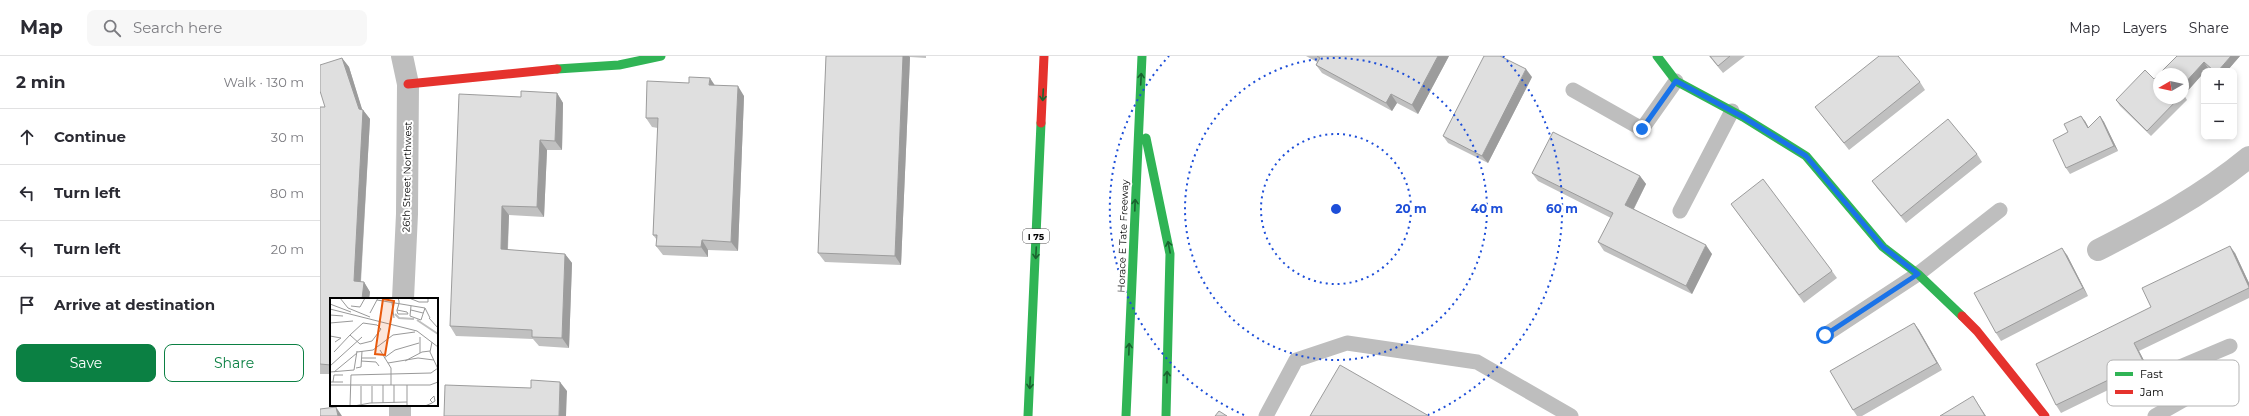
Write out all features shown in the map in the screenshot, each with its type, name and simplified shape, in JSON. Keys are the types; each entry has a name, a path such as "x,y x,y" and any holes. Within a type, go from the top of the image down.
{"main road":[{"path":"408,84 520,71 619,65 661,56"},
{"name":"I 75","path":"1028,416 1044,56"},
{"name":"Horace E Tate Freeway","path":"1126,416 1142,56"},
{"path":"1657,56 1676,81 1732,111 1806,156 1883,247 1918,274 1977,331 2045,416"},
{"path":"1139,103 1170,254 1166,416"}],"street":[{"name":"26th Street Northwest","path":"402,56 408,84 407,214 403,298"},
{"path":"2098,250 2161,217 2228,174 2249,157"}],"lane":[{"path":"1573,90 1642,129 1676,81"},
{"path":"1680,211 1732,111"},
{"path":"1825,335 1918,274 2000,210"},
{"path":"1266,416 1296,360 1347,343 1477,362 1571,416"},
{"path":"2197,360 2230,346"},
{"path":"2155,416 2173,406"}],"building":[{"path":"826,56 903,56 895,256 818,253"},
{"path":"1317,56 1438,56 1412,105 1391,94 1386,103 1316,65 1320,58"},
{"path":"1484,56 1500,56 1526,69 1482,156 1443,136"},
{"path":"1710,56 1730,56 1718,66"},
{"path":"1879,56 1898,56 1920,82 1844,143 1815,107"},
{"path":"2177,56 2231,56 2221,68 2211,68 2204,62 2189,78 2189,68 2165,68"},
{"path":"342,58 359,109 363,110 354,281 364,282 362,298 330,298 330,365 320,364 320,107 325,107 320,91 320,65"},
{"path":"2145,70 2153,78 2153,104 2173,104 2147,131 2116,100"},
{"path":"689,77 710,78 709,85 738,86 731,242 702,240 701,247 656,246 657,235 653,235 658,118 646,118 647,81 689,83"},
{"path":"521,91 557,93 555,141 540,140 537,207 502,206 501,249 565,254 562,338 532,337 532,330 450,326 459,94 521,97"},
{"path":"2081,116 2088,128 2100,116 2114,146 2066,168 2053,140 2068,132 2064,124"},
{"path":"1948,119 1977,154 1901,216 1872,181"},
{"path":"1553,132 1640,176 1625,205 1706,245 1686,286 1598,242 1613,213 1532,173"},
{"path":"1763,179 1832,271 1799,295 1731,204"},
{"path":"2230,246 2249,287 2134,343 2142,360 2107,360 2107,381 2056,405 2036,364 2151,307 2142,288"},
{"path":"2062,248 2083,288 1996,333 1974,293"},
{"path":"1914,323 1937,363 1853,410 1830,371"},
{"path":"1340,365 1429,416 1310,416"},
{"path":"531,380 560,382 559,416 444,416 445,385 531,388"},
{"path":"1973,396 1985,416 1940,416"},
{"path":"336,407 338,416 320,416 320,409"},
{"path":"1219,411 1227,416 1215,416"}],"traffic: fast":[{"path":"557,69 619,65 661,56"},
{"path":"1126,416 1142,56"},
{"path":"1657,56 1676,81 1743,117 1806,156 1883,247 1918,274 1962,316"},
{"path":"1028,416 1041,123"},
{"path":"1146,138 1170,254 1166,416"}],"traffic: jam":[{"path":"1041,123 1044,56"},
{"path":"408,84 557,69"},
{"path":"1962,316 1977,331 2045,416"}],"route":[{"path":"1642,129 1676,81 1743,117 1806,156 1883,247 1918,274 1825,335"}]}
